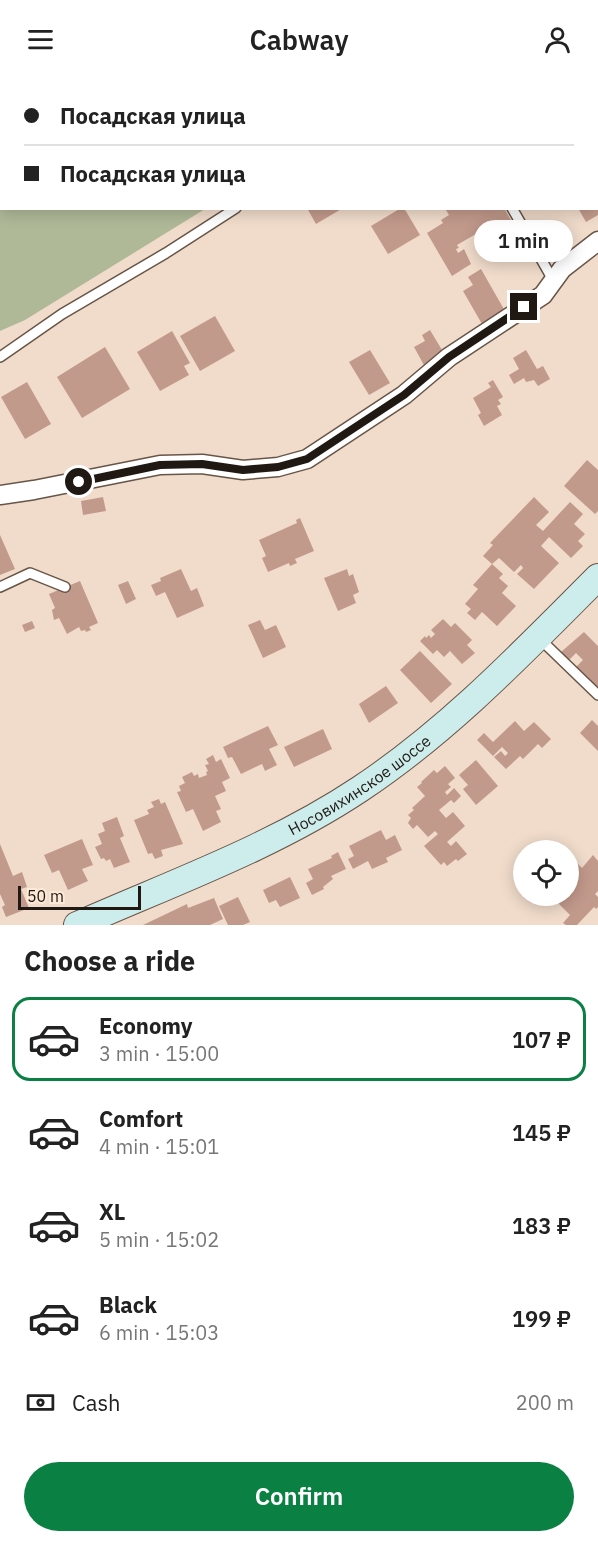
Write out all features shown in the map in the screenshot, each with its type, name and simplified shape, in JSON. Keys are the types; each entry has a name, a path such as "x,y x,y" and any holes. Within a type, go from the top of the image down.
{"main road":[{"name":"Носовихинское шоссе","path":"77,925 257,847 358,790 407,755 458,713 598,577"}],"street":[{"path":"0,495 160,465 202,464 243,470 278,467 307,459 404,395 449,357 543,295 562,269 598,241"}],"lane":[{"path":"0,357 62,314 166,253 233,210"},
{"path":"513,210 553,280"},
{"path":"0,587 30,573 65,587"},
{"path":"538,637 598,695"}],"green space":[{"path":"0,210 203,210 25,320 0,331"}],"building":[{"path":"308,210 340,210 316,224"},
{"path":"398,210 405,210 420,235 388,254 371,226"},
{"path":"446,210 505,210 519,234 504,243 493,224 457,245 458,253 464,249 471,264 452,276 427,233 443,223 441,220 449,215"},
{"path":"579,210 598,210 598,215 586,222"},
{"path":"481,269 505,311 482,324 463,291 473,285 468,277"},
{"path":"215,316 235,351 200,371 180,336"},
{"path":"430,330 445,355 425,367 414,347 425,341 422,335"},
{"path":"172,331 190,363 184,366 189,375 160,391 137,352"},
{"path":"105,347 130,389 82,418 57,377"},
{"path":"370,350 390,383 369,395 349,362"},
{"path":"526,350 537,369 543,366 550,379 538,386 534,380 526,382 524,378 514,384 509,375 519,369 513,358"},
{"path":"493,380 503,397 498,400 501,404 497,406 502,415 484,426 478,415 481,413 473,398 491,387 488,383"},
{"path":"27,382 51,424 25,439 1,397"},
{"path":"587,460 598,470 598,511 595,514 564,486"},
{"path":"103,497 106,511 83,515 81,501"},
{"path":"534,497 549,512 536,525 543,531 570,502 583,514 574,524 585,534 578,541 583,546 571,558 549,537 541,546 559,563 534,589 517,574 523,568 521,565 514,572 499,558 492,564 483,556 493,545 490,543"},
{"path":"300,518 314,551 295,559 297,563 290,566 289,563 268,572 262,558 266,556 259,540 297,523 296,520"},
{"path":"0,535 15,569 0,575"},
{"path":"492,564 503,574 499,578 508,586 502,593 516,606 497,626 482,612 475,620 467,613 471,609 465,604 478,589 473,585"},
{"path":"181,569 191,591 197,588 204,606 177,618 165,592 156,596 151,585 161,581 160,578"},
{"path":"347,569 349,576 353,574 359,592 353,595 356,603 338,611 324,578"},
{"path":"80,581 98,623 89,627 91,630 86,632 81,631 79,627 67,634 59,618 54,620 52,610 55,608 49,594"},
{"path":"128,581 136,599 126,604 118,585"},
{"path":"443,619 451,627 455,623 472,640 467,645 475,653 462,664 450,651 444,657 437,650 433,654 420,641 425,636 426,638 429,635 431,638 435,634 431,630"},
{"path":"260,620 265,630 276,625 286,647 263,658 248,625"},
{"path":"32,621 35,628 25,632 22,625"},
{"path":"584,632 598,646 598,691 575,668 583,660 576,653 569,660 561,652"},
{"path":"420,651 452,684 431,703 400,670"},
{"path":"386,686 398,703 369,723 359,704"},
{"path":"592,720 598,726 598,751 580,733"},
{"path":"515,721 524,731 534,722 551,739 542,748 538,744 523,759 520,756 506,769 494,757 501,751 505,756 508,753 502,747 493,756 477,740 484,733 493,742"},
{"path":"268,726 278,745 269,749 277,765 265,771 262,764 241,774 232,757 228,758 223,747"},
{"path":"323,729 332,749 294,767 284,747"},
{"path":"213,755 216,762 221,759 230,778 222,782 226,791 215,796 221,809 216,811 221,822 203,831 193,809 186,812 177,792 181,791 179,786 185,783 182,777 192,772 194,776 198,774 199,778 207,775 205,765 209,764 206,759"},
{"path":"476,760 498,786 476,805 463,789 468,785 459,775"},
{"path":"445,766 455,778 448,784 451,787 445,792 447,795 454,788 461,796 454,803 451,800 439,810 446,818 453,812 465,826 447,842 451,846 456,841 467,854 447,866 444,862 441,865 424,846 438,834 435,831 428,837 417,825 413,829 408,823 411,818 408,815 414,810 412,808 425,796 417,787 434,770 437,773"},
{"path":"159,799 161,804 165,802 183,844 161,850 163,856 155,859 152,853 148,854 134,820 149,814 147,810 154,807 151,802"},
{"path":"117,817 124,836 120,838 130,862 114,868 110,859 106,861 104,858 101,859 95,847 102,844 98,834 105,831 102,823"},
{"path":"381,830 386,840 395,835 402,850 386,858 388,862 372,869 368,861 353,869 348,859 354,856 349,846"},
{"path":"82,839 93,865 82,869 88,881 68,890 59,870 52,873 44,855"},
{"path":"0,844 13,876 22,872 27,887 21,889 29,908 6,917 2,907 5,905 0,894"},
{"path":"338,852 346,869 331,876 333,879 323,887 324,889 312,895 306,883 313,879 308,869 332,858 331,856"},
{"path":"593,855 598,861 598,891 595,894 598,897 598,907 596,909 594,907 577,925 566,925 563,923 570,915 561,906 579,906 579,865 582,868"},
{"path":"290,877 300,898 280,907 276,900 269,903 263,890"},
{"path":"238,897 250,922 243,925 228,925 219,906"},
{"path":"214,898 223,919 210,925 143,925 187,904 188,908"}],"route":[{"path":"79,482 160,465 202,464 243,470 278,467 307,459 404,395 449,357 524,307"}]}
